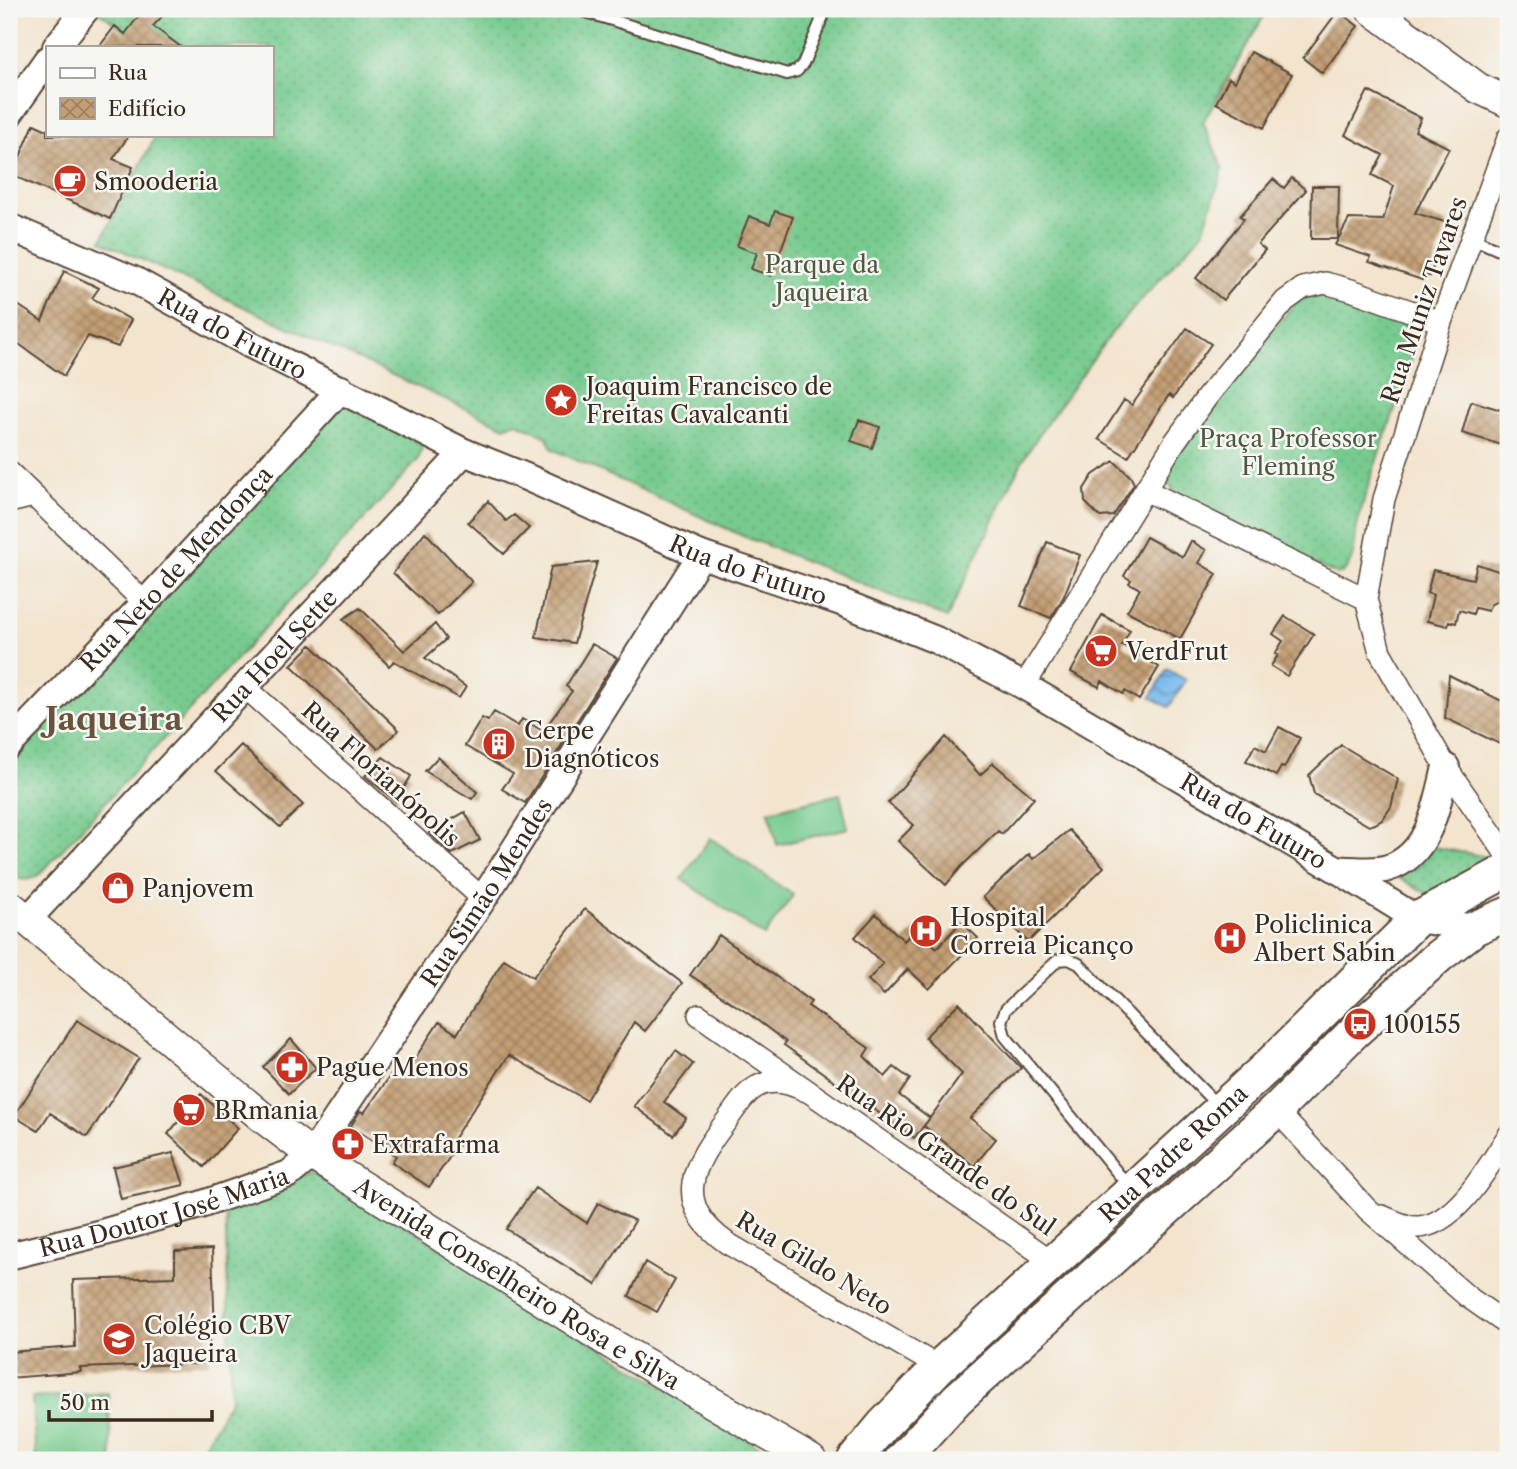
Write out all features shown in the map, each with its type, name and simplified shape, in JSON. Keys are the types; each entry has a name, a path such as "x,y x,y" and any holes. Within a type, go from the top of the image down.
{"main road":[{"path":"1371,9 1478,88 1508,102"},
{"name":"Rua Padre Roma","path":"854,1460 883,1425 939,1367 1221,1109 1417,919 1508,870"},
{"name":"Avenida Conselheiro Rosa e Silva","path":"18,913 262,1117 312,1155 615,1346 811,1460"},
{"name":"Rua Padre Roma","path":"901,1460 957,1399 1276,1110 1353,1033 1447,948 1475,928 1508,914"}],"street":[{"path":"57,46 86,9"},
{"path":"9,114 46,61"},
{"name":"Rua Muniz Tavares","path":"1508,138 1441,322 1384,499 1366,599 1380,652 1446,767 1508,857"},
{"name":"Rua do Futuro","path":"9,227 136,281 249,344 464,453 526,477 701,555 841,602 936,640 1024,686 1417,919 1475,928"},
{"path":"1024,686 1174,443 1207,397 1285,300 1303,288 1325,283 1441,322"},
{"name":"Rua Neto de Mendonça","path":"9,745 145,603 341,389"},
{"name":"Rua Hoel Sette","path":"18,913 245,687 464,453"},
{"path":"9,472 145,603"},
{"path":"1145,490 1366,599"},
{"path":"9,502 34,496"},
{"name":"Rua Simão Mendes","path":"312,1155 482,899 701,555"},
{"name":"Rua Florianópolis","path":"245,687 482,899"},
{"path":"1338,870 1387,869 1408,858 1423,841 1446,767"},
{"name":"Rua Rio Grande do Sul","path":"699,1015 1053,1262"},
{"name":"Rua Rio Grande do Sul","path":"765,1083 780,1082 809,1092"},
{"name":"Rua Gildo Neto","path":"765,1083 753,1088 743,1099 697,1165 691,1194 703,1222 712,1233 727,1243 939,1367"},
{"path":"1276,1110 1367,1209 1468,1297 1508,1325"},
{"path":"1367,1209 1415,1228 1438,1222 1469,1192 1508,1136"},
{"name":"Rua Doutor José Maria","path":"9,1256 200,1205 289,1174 312,1155"}],"lane":[{"path":"576,9 787,74 797,71 803,64 826,9"},
{"path":"1472,238 1508,254"},
{"path":"1131,1190 1004,1036 1001,1021 1006,1009 1058,960 1069,959 1079,964 1221,1109"}],"green space":[{"name":"Parque da Jaqueira","path":"102,9 1268,9 1203,122 1223,169 1203,232 1113,331 1040,433 1021,463 947,618 743,536 552,449 547,437 516,422 505,427 101,241 155,136 273,136 273,46 147,46 99,12"},
{"name":"Praça Professor Fleming","path":"1318,294 1402,321 1414,330 1416,339 1363,503 1354,554 1349,566 1338,575 1251,536 1173,490 1165,476 1170,459 1297,300"},
{"path":"348,403 423,445 418,460 41,873 25,880 13,876 9,873 9,755 338,406"},
{"path":"840,794 848,828 777,845 769,811"},
{"path":"710,838 793,895 764,936 682,879"},
{"path":"1433,847 1488,857 1491,860 1430,895 1397,877 1418,867"},
{"path":"317,1170 780,1460 196,1460 231,1399 225,1205"},
{"path":"108,1393 112,1460 36,1460 32,1398"}],"water":[{"path":"1167,669 1186,680 1169,707 1151,697"}],"building":[{"path":"144,9 169,9 153,26 180,46 100,46 115,26 125,34"},
{"path":"1338,11 1358,26 1322,73 1303,58"},
{"path":"1251,52 1292,74 1264,128 1216,103 1229,78 1235,82"},
{"path":"1368,91 1421,118 1415,131 1449,148 1415,213 1448,223 1430,276 1424,275 1422,280 1369,262 1371,257 1335,245 1349,219 1383,220 1394,186 1372,175 1383,155 1345,135"},
{"path":"34,124 46,130 46,136 128,136 113,159 133,167 110,219 12,175"},
{"path":"1292,178 1306,190 1258,244 1265,250 1223,300 1196,278 1244,219 1240,216 1273,179 1284,188"},
{"path":"1312,186 1339,186 1338,239 1311,239"},
{"path":"775,211 793,217 771,276 751,269 757,253 737,246 749,216 770,224"},
{"path":"64,271 99,288 92,298 131,320 118,347 88,336 64,376 9,337 9,299 42,321"},
{"path":"1187,328 1211,344 1173,398 1169,395 1128,457 1099,439 1124,400 1132,405"},
{"path":"1471,401 1508,412 1508,447 1462,433"},
{"path":"859,420 880,427 872,448 851,441"},
{"path":"1114,461 1131,477 1134,484 1113,516 1100,517 1085,502 1084,489 1093,475"},
{"path":"488,501 506,521 514,515 529,528 504,554 468,522"},
{"path":"425,532 472,582 438,615 393,573"},
{"path":"1146,537 1183,557 1191,541 1206,550 1199,563 1217,574 1180,639 1127,611 1140,589 1129,583 1131,580 1124,576"},
{"path":"1047,542 1080,555 1064,596 1051,618 1021,606"},
{"path":"597,562 574,643 536,637 551,567"},
{"path":"1477,564 1498,571 1508,566 1508,595 1490,605 1488,611 1475,608 1473,614 1459,610 1456,623 1449,621 1448,626 1427,621 1433,595 1427,593 1433,570 1473,579"},
{"path":"360,608 404,651 435,624 446,639 425,658 466,687 459,698 394,661 389,666 343,619"},
{"path":"1102,615 1130,630 1122,645 1159,667 1139,700 1102,681 1099,687 1071,672"},
{"path":"1285,616 1314,634 1287,676 1271,666 1283,641 1273,634"},
{"path":"592,644 617,658 525,803 502,789 513,774 465,746 482,718 488,721 494,712 518,726 522,719 543,731 572,691 566,686"},
{"path":"311,645 399,730 378,749 291,665"},
{"path":"1449,675 1508,704 1508,748 1445,718"},
{"path":"1279,727 1300,738 1284,768 1281,767 1276,776 1246,761 1255,745 1266,751"},
{"path":"946,737 980,775 993,763 1034,798 1002,834 998,831 946,885 898,841 914,825 888,803"},
{"path":"241,745 303,805 280,827 216,771"},
{"path":"1341,745 1398,779 1391,807 1382,820 1375,824 1369,826 1314,794 1309,775"},
{"path":"383,757 411,776 396,801 365,776"},
{"path":"438,757 477,792 472,799 425,771"},
{"path":"465,812 480,840 452,854 429,833"},
{"path":"1069,830 1104,867 1028,942 983,897 1029,854 1033,859"},
{"path":"585,909 682,983 645,1031 634,1022 586,1100 509,1055 452,1141 458,1145 429,1187 392,1162 396,1156 351,1126 360,1111 364,1113 397,1066 406,1072 439,1022 457,1034 504,959 533,977"},
{"path":"876,914 904,941 916,928 937,948 961,922 978,938 929,989 908,969 884,995 868,980 883,964 855,937"},
{"path":"719,935 811,1002 808,1006 869,1048 864,1056 885,1077 894,1067 910,1079 899,1095 930,1118 914,1138 784,1045 786,1042 749,1014 690,975"},
{"path":"959,1003 1021,1068 970,1118 996,1139 974,1166 924,1126 962,1074 925,1037"},
{"path":"77,1020 139,1058 87,1137 50,1113 38,1131 14,1116"},
{"path":"291,1039 316,1068 289,1094 263,1067"},
{"path":"676,1051 693,1064 664,1102 686,1118 673,1135 634,1106"},
{"path":"201,1094 238,1128 204,1167 168,1134"},
{"path":"173,1153 184,1185 121,1199 113,1167"},
{"path":"535,1188 587,1223 598,1203 635,1221 596,1285 506,1229"},
{"path":"212,1249 215,1335 209,1335 210,1363 80,1368 81,1372 9,1378 9,1352 75,1347 73,1280 175,1277 175,1251"},
{"path":"645,1262 675,1280 657,1312 629,1296"}],"place":[{"name":"Smooderia","path":"70,181"},
{"name":"Joaquim Francisco de Freitas Cavalcanti","path":"561,400"},
{"name":"VerdFrut","path":"1101,651"},
{"name":"Cerpe Diagnóticos","path":"499,744"},
{"name":"Panjovem","path":"118,888"},
{"name":"Hospital Correia Picanço","path":"926,931"},
{"name":"Policlinica Albert Sabin","path":"1230,938"},
{"name":"100155","path":"1360,1024"},
{"name":"Pague Menos","path":"292,1067"},
{"name":"BRmania","path":"189,1110"},
{"name":"Extrafarma","path":"348,1144"},
{"name":"Colégio CBV Jaqueira","path":"119,1339"}],"district":[{"name":"Jaqueira","path":"114,718"}]}
